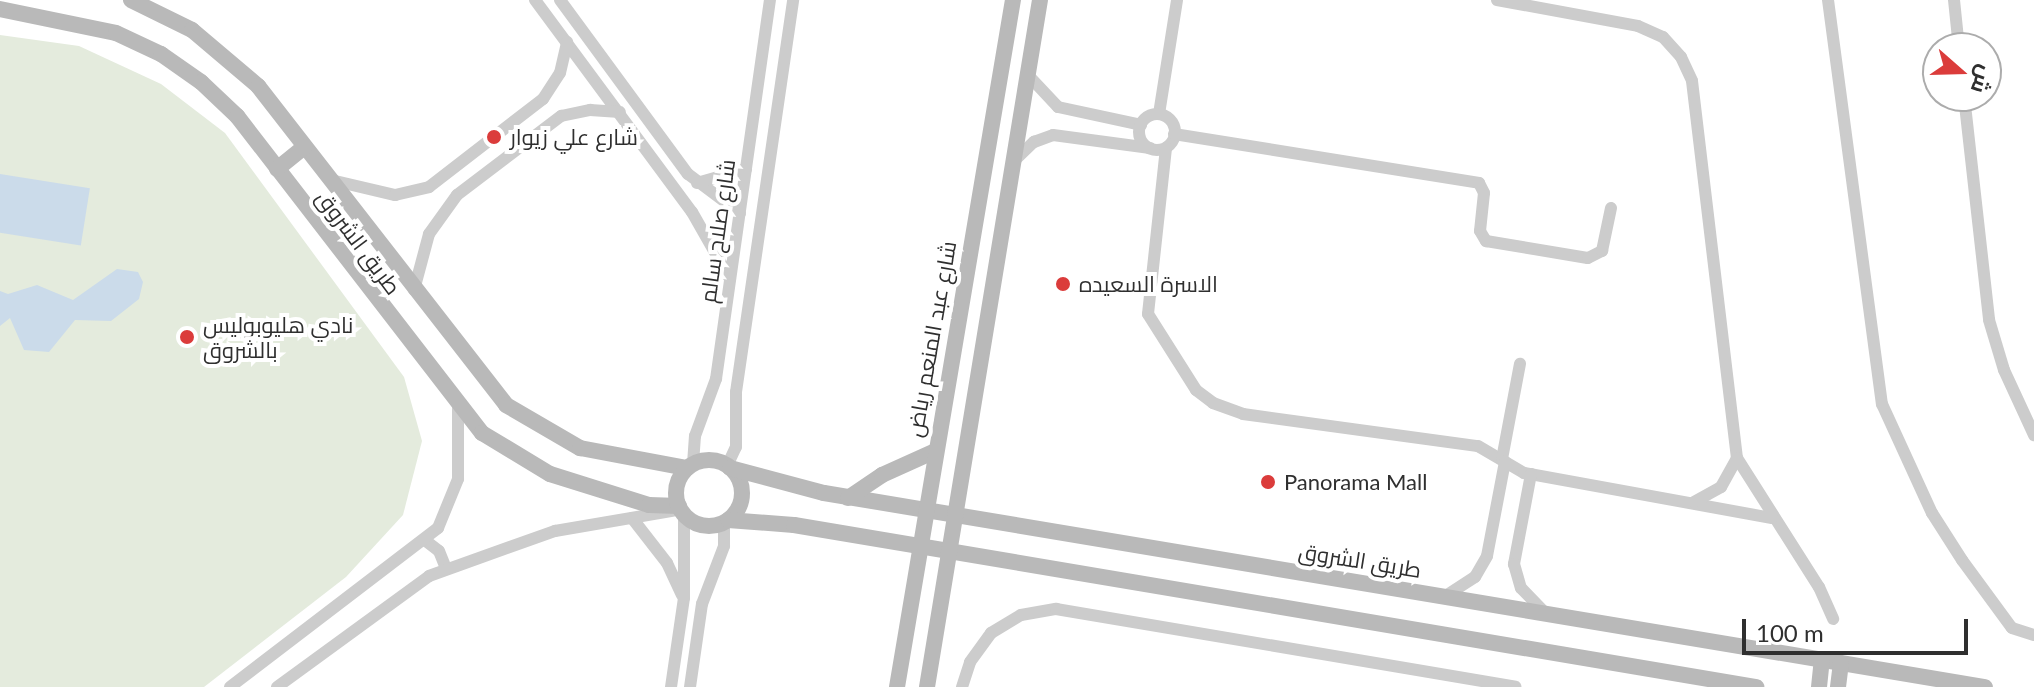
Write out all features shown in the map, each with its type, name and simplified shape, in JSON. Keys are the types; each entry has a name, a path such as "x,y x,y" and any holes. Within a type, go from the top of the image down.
{"street":[{"name":"طريق الشروق","path":"131,0 182,24 225,53 258,86 485,384 528,422 580,448 690,466"},
{"path":"535,0 620,112 706,234 730,279"},
{"path":"560,0 697,183 740,213"},
{"name":"شارع صلاح سالم","path":"690,466 695,436 716,379 770,0"},
{"name":"شارع صلاح سالم","path":"729,467 736,447 736,392 793,0"},
{"name":"شارع عبد المنعم رياض","path":"897,687 933,452 1013,0"},
{"path":"927,687 1040,0"},
{"path":"1004,55 1030,67 1058,107 1141,125 1159,114 1177,0"},
{"path":"1497,0 1651,31 1673,46 1688,69 1737,458 1772,518 1819,587 1833,619"},
{"path":"1828,0 1882,404 1932,513 1957,552 2012,628 2034,635"},
{"path":"1954,0 1957,32"},
{"name":"طريق الشروق","path":"0,9 74,21 161,54 201,82 237,116 458,409 498,446 537,469 649,505 681,510"},
{"path":"330,180 395,195 429,187 543,99 560,73 567,42"},
{"path":"414,290 429,234 457,195 561,116 590,110 620,112"},
{"path":"1966,112 1989,320 2007,378 2034,435"},
{"path":"1159,114 1169,119 1174,134 1166,148 1146,304 1155,331 1196,390 1243,414 1478,446 1531,474 1772,518"},
{"path":"1141,125 1142,141 1150,148"},
{"path":"1174,134 1479,183 1484,190 1482,238 1560,254 1598,255 1611,208"},
{"path":"1013,164 1034,142 1053,135 1166,148"},
{"path":"277,169 304,147"},
{"path":"697,183 746,169"},
{"path":"974,225 1001,230"},
{"path":"1444,597 1475,577 1487,556 1520,364"},
{"path":"230,687 426,541 454,496 458,409"},
{"path":"848,498 882,475 933,452"},
{"path":"1694,502 1721,487 1737,458"},
{"path":"671,687 684,598 681,510 677,486 690,466 711,460 729,467 742,495 726,521 724,546 702,604 690,687"},
{"name":"طريق الشروق","path":"729,467 848,498 1985,687"},
{"path":"1531,474 1514,564 1521,588 1546,614"},
{"path":"277,687 446,568 555,531 681,510 703,526 726,521 794,525 1756,687"},
{"path":"632,518 667,563 684,598"},
{"path":"426,541 439,551 446,568"},
{"path":"962,687 970,662 991,633 1021,615 1056,609 1515,687"},
{"path":"1819,687 1822,660"},
{"path":"1838,687 1841,663"}],"shaded area":[{"name":"نادي هليوبوليس بالشروق","path":"0,35 79,46 161,84 225,133 404,377 422,441 403,515 346,577 204,687 0,687"}],"water":[{"path":"0,174 90,188 81,246 0,233"},
{"path":"117,269 138,272 143,282 139,299 111,321 75,320 49,352 24,350 10,318 0,326 0,291 8,294 37,285 73,300"}],"place":[{"name":"شارع علي زيوار","path":"494,137"},
{"name":"الاسرة السعيده","path":"1063,284"},
{"name":"نادي هليوبوليس بالشروق","path":"187,337"},
{"name":"Panorama Mall","path":"1268,482"}]}
